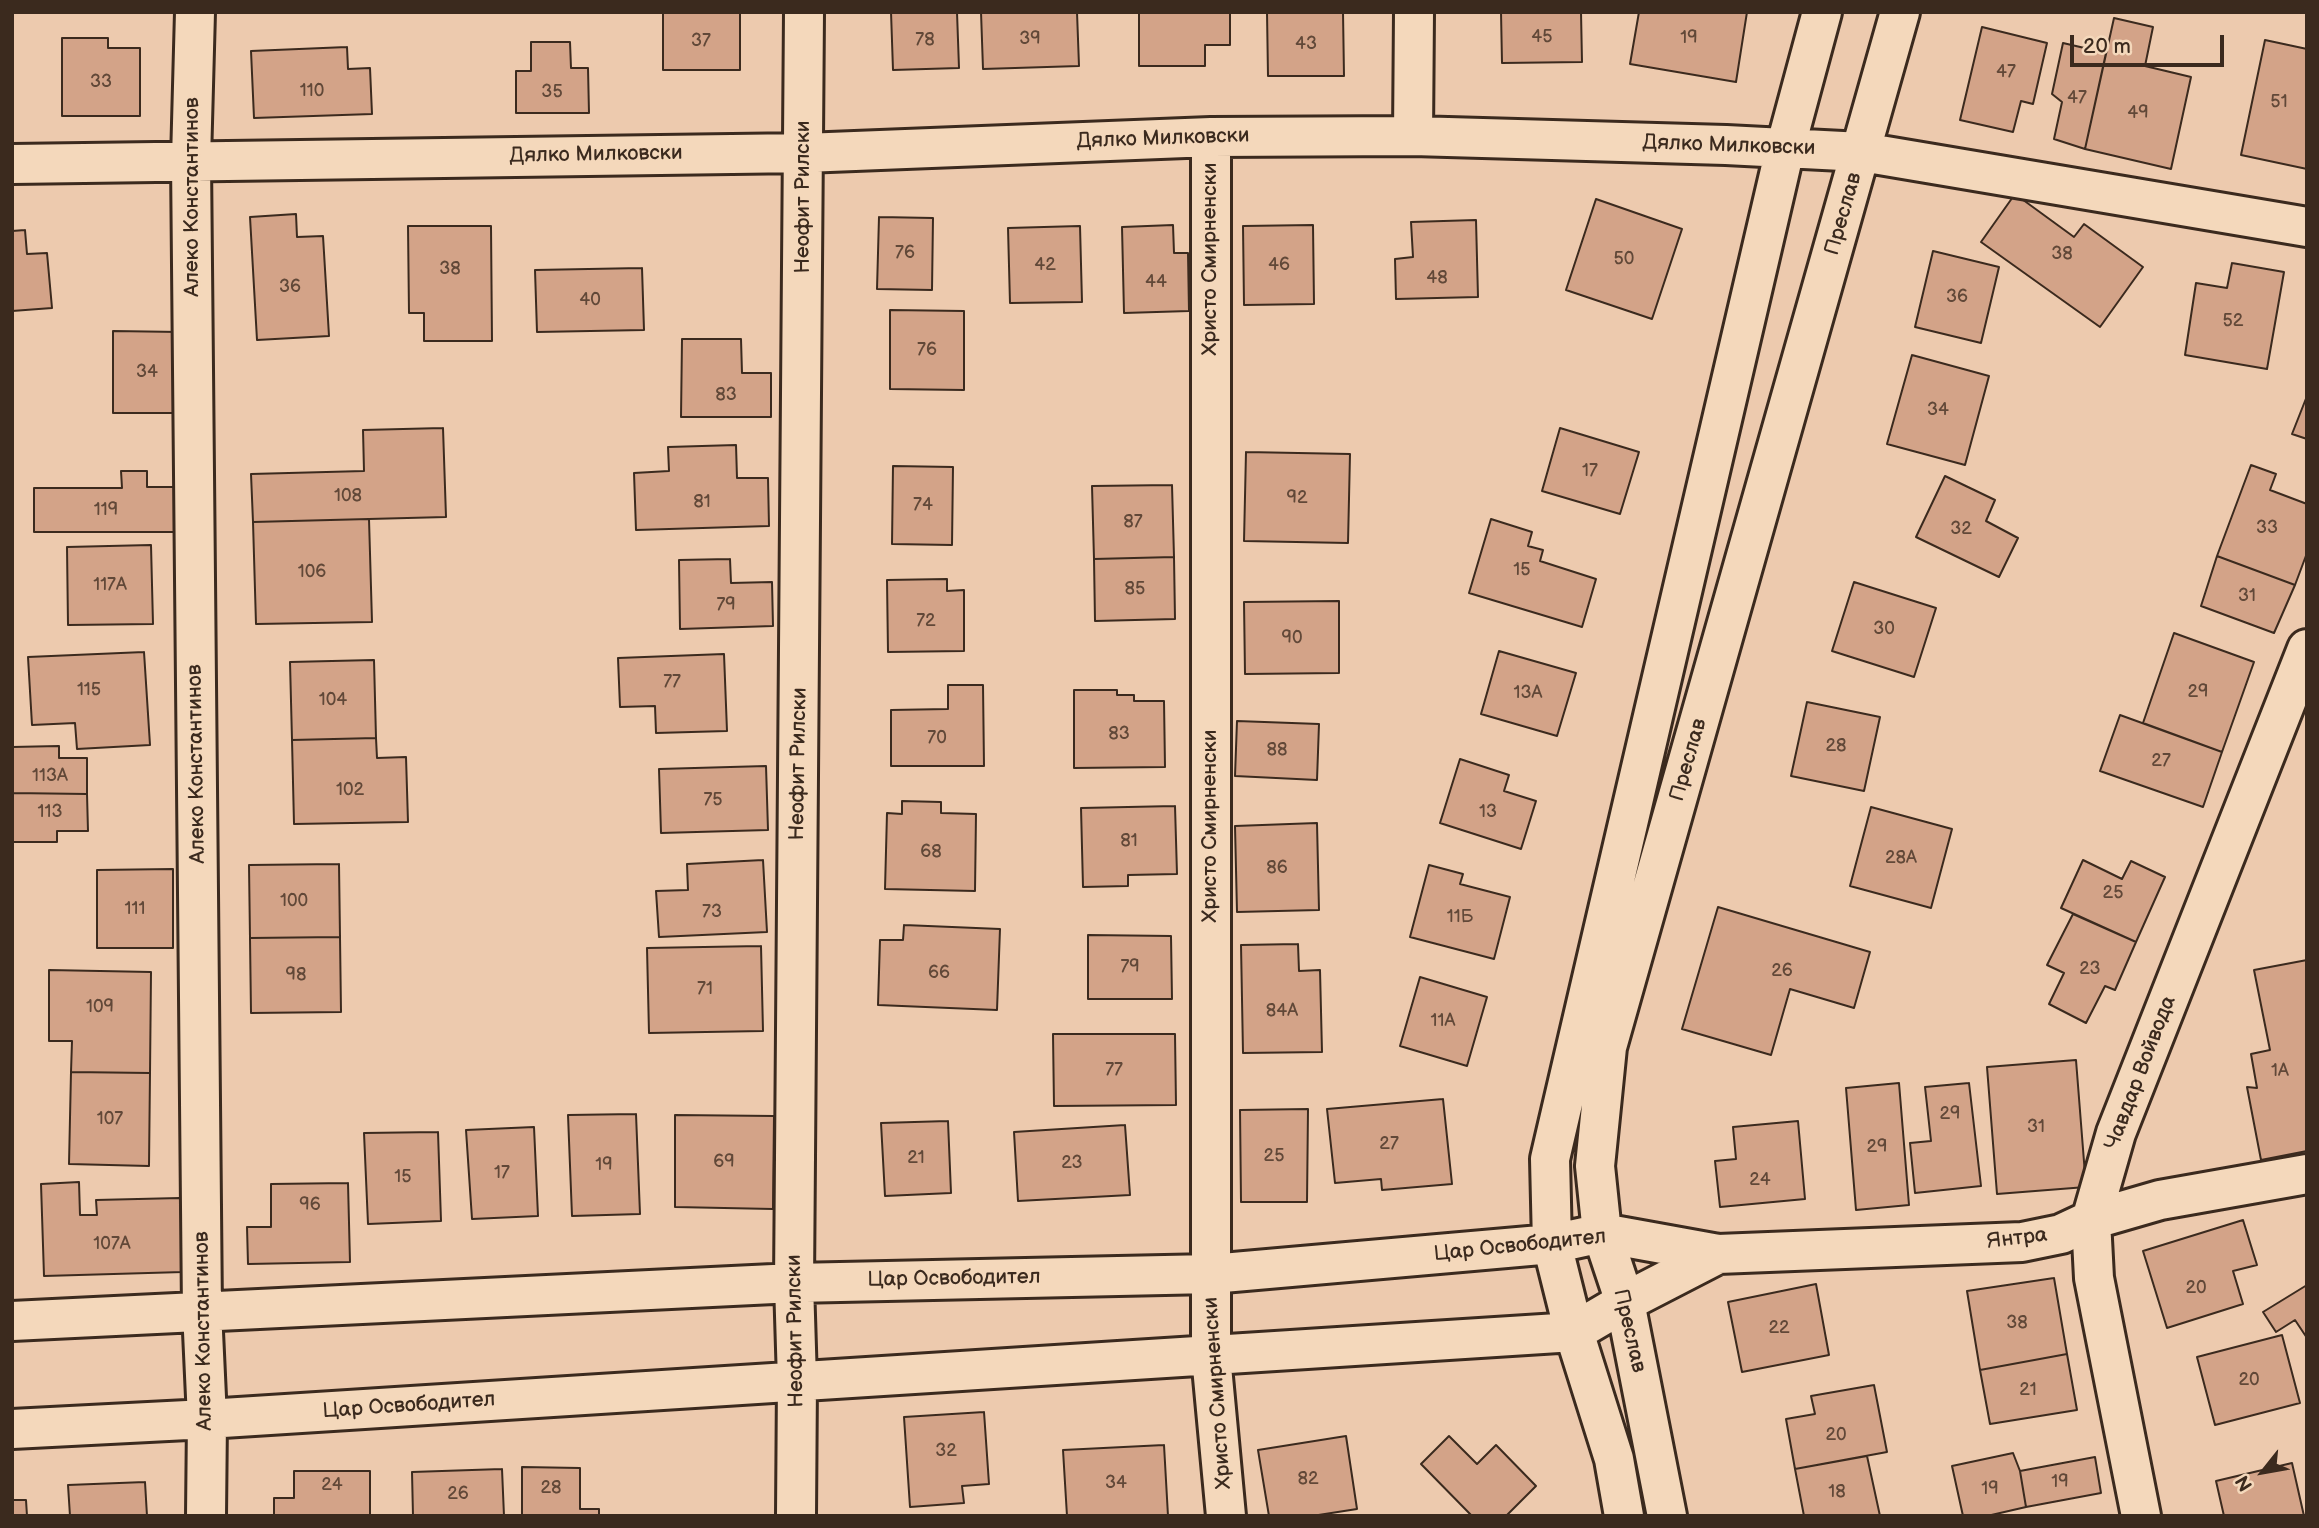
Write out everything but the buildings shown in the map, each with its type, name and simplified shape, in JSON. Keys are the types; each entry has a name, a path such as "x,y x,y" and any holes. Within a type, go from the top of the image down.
{"street":[{"name":"Алеко Константинов","path":"195,12 191,159 206,1516"},
{"name":"Неофит Рилски","path":"796,1516 797,1381 794,1283 804,12"},
{"path":"1413,136 1414,12"},
{"name":"Преслав","path":"1624,1516 1614,1459 1574,1332 1552,1244 1550,1159 1785,149 1822,12"},
{"name":"Преслав","path":"1667,1516 1625,1301 1602,1233 1595,1166 1607,1047 1900,12"},
{"name":"Дялко Милковски","path":"12,164 191,159 804,152 1211,136 1413,136 1726,145 1862,152 2307,228"},
{"name":"Христо Смирненски","path":"1211,136 1211,1356 1226,1516"},
{"name":"Чавдар Войвода","path":"2141,1516 2094,1278 2091,1220 2116,1133 2307,649"},
{"name":"Янтра","path":"1718,1255 2022,1242 2061,1234 2091,1220 2160,1200 2307,1174"},
{"name":"Цар Освободител","path":"12,1321 794,1283 1211,1274 1552,1244 1602,1233 1718,1255"},
{"name":"Цар Освободител","path":"12,1429 207,1419 1574,1332 1625,1301 1718,1255"}]}
